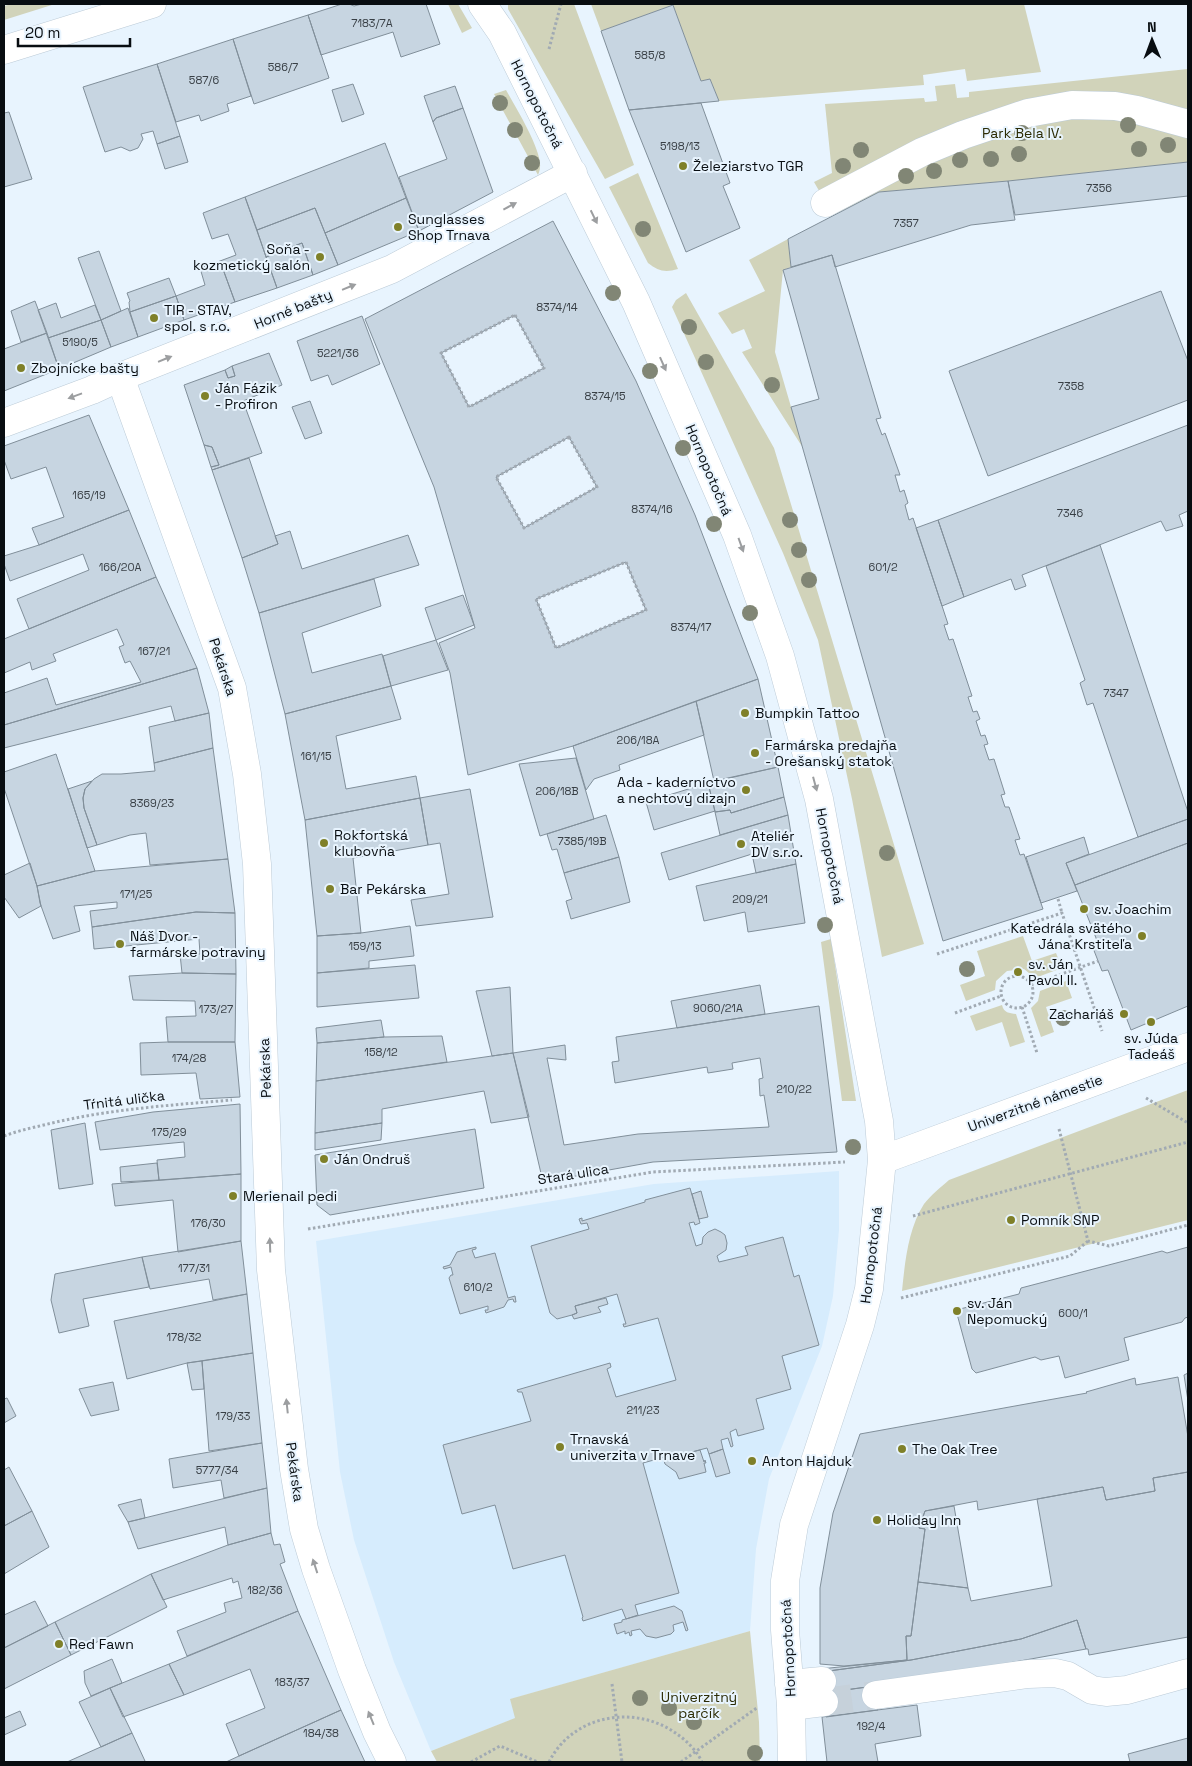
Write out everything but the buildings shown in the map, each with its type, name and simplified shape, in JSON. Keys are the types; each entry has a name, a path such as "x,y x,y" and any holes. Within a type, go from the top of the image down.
{"street":[{"path":"4,50 152,4"},
{"name":"Hornopotočná","path":"482,4 502,33 636,302 737,535 780,656 820,799 880,1121 882,1160 870,1289 794,1525 785,1581 785,1630 781,1697 792,1762"},
{"path":"499,4 502,33"},
{"path":"825,203 922,152 971,132 1028,113 1072,105 1115,106 1188,124"},
{"name":"Horné bašty","path":"4,423 92,390 120,377 392,269 573,173"},
{"name":"Pekárska","path":"120,377 232,688 247,774 257,864 271,1270 294,1469 304,1530 316,1569 352,1670 377,1732 392,1762"},
{"name":"Univerzitné námestie","path":"882,1160 1188,1046"},
{"path":"876,1695 1028,1674 1055,1673 1068,1676 1092,1690 1106,1692 1127,1690 1188,1673"},
{"path":"781,1697 823,1691"}],"path":[{"path":"515,315 544,368 469,407 441,353 515,315"},
{"path":"568,437 597,487 524,528 496,477 568,437"},
{"path":"626,562 646,610 556,648 536,599 626,562"},
{"path":"1058,899 1102,1031"},
{"path":"937,954 1062,913"},
{"path":"1031,985 1098,961"},
{"path":"1020,976 1028,980 1031,985 1033,996 1029,1003 1022,1007 1012,1008 1005,1003 1002,996 1002,988 1005,981 1012,977 1020,976"},
{"path":"955,1013 1002,996"},
{"path":"1022,1007 1037,1054"},
{"path":"1139,1094 1188,1123"},
{"name":"Tŕnitá ulička","path":"4,1136 83,1116 238,1099"},
{"path":"1058,1125 1088,1242"},
{"path":"913,1216 1188,1142"},
{"name":"Stará ulica","path":"308,1229 653,1172 845,1162"},
{"path":"895,1300 1070,1256 1088,1242 1109,1246 1188,1225"},
{"path":"612,1684 622,1762"},
{"path":"682,1762 781,1697"},
{"path":"549,1762 567,1739 585,1726 605,1719 627,1716 649,1719 669,1728 687,1741 702,1762"},
{"path":"471,1762 500,1746 538,1762"}],"shaded area":[{"name":"Trnavská univerzita v Trnave","path":"839,1171 839,1230 833,1296 822,1346 769,1479 756,1549 750,1631 511,1699 516,1718 431,1751 394,1662 354,1540 340,1472 316,1241 654,1184"}],"green space":[{"path":"12,4 55,4 4,20 4,6"},
{"path":"448,4 458,4 472,28 462,33"},
{"path":"508,4 574,4 634,165 605,179 508,9"},
{"path":"591,4 1024,4 1041,72 967,81 965,69 923,75 924,85 719,101 710,79 701,81 673,5 601,31"},
{"name":"Park Bela IV.","path":"1188,69 1188,162 1008,181 879,192 833,215 814,182 832,173 825,104 924,98 925,102 937,101 935,86 955,84 957,98 969,97 969,92"},
{"path":"506,90 537,150 540,167 538,175 494,94"},
{"path":"638,173 678,269 662,271 648,263 609,187"},
{"path":"788,239 791,267 783,270 775,352 803,448 742,352 752,348 744,329 732,334 718,313 765,291 749,260"},
{"path":"686,293 774,448 924,944 882,957 852,799 818,640 783,553 672,307 676,300"},
{"path":"1023,936 1032,961 1056,953 1062,968 1035,978 1024,969 1007,971 996,981 995,990 966,1001 960,985 985,976 977,951"},
{"path":"831,939 856,1101 842,1101 821,942"},
{"path":"1066,981 1072,998 1046,1007 1054,1032 1041,1037 1031,1008 1038,1001 1040,991"},
{"path":"1002,1005 1005,1011 1016,1014 1025,1042 1010,1047 1002,1022 976,1031 970,1016"},
{"path":"1188,1090 1188,1220 902,1291 908,1246 914,1224 924,1204 949,1180"},
{"name":"Univerzitný parčík","path":"750,1631 759,1722 760,1762 437,1762 431,1751 515,1718 510,1699"}],"tunnel":[{"path":"824,1702 876,1695"}],"place":[{"name":"Železiarstvo TGR","path":"683,166"},
{"name":"Sunglasses Shop Trnava","path":"398,227"},
{"name":"Soňa - kozmetický salón","path":"320,257"},
{"name":"TIR - STAV, spol. s r.o.","path":"154,318"},
{"name":"Zbojnícke bašty","path":"21,368"},
{"name":"Ján Fázik - Profiron","path":"205,396"},
{"name":"Bumpkin Tattoo","path":"745,713"},
{"name":"Farmárska predajňa - Orešanský statok","path":"755,753"},
{"name":"Ada - kaderníctvo a nechtový dizajn","path":"746,790"},
{"name":"Rokfortská klubovňa","path":"324,843"},
{"name":"Ateliér DV s.r.o.","path":"741,844"},
{"name":"Bar Pekárska","path":"330,889"},
{"name":"sv. Joachim","path":"1084,909"},
{"name":"Katedrála svätého Jána Krstiteľa","path":"1142,936"},
{"name":"Náš Dvor - farmárske potraviny","path":"120,944"},
{"name":"sv. Ján Pavol II.","path":"1018,972"},
{"name":"Zachariáš","path":"1124,1014"},
{"name":"sv. Júda Tadeáš","path":"1151,1022"},
{"name":"Ján Ondruš","path":"324,1159"},
{"name":"Merienail pedi","path":"233,1196"},
{"name":"Pomník SNP","path":"1011,1220"},
{"name":"sv. Ján Nepomucký","path":"957,1311"},
{"name":"Trnavská univerzita v Trnave","path":"560,1447"},
{"name":"The Oak Tree","path":"902,1449"},
{"name":"Anton Hajduk","path":"752,1461"},
{"name":"Holiday Inn","path":"877,1520"},
{"name":"Red Fawn","path":"59,1644"}]}
